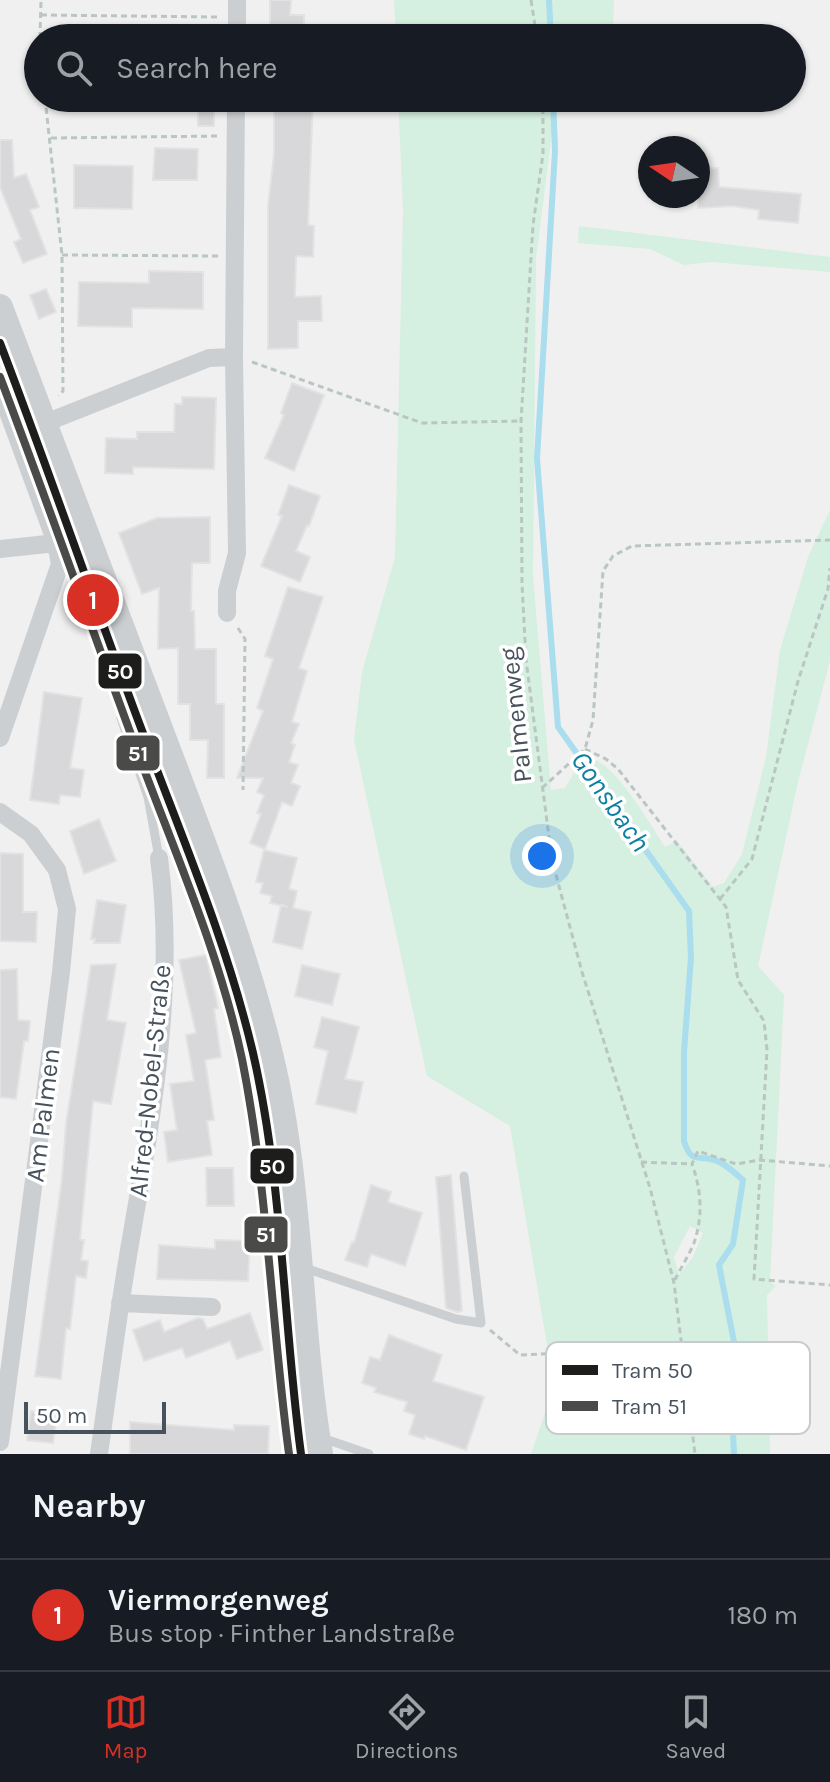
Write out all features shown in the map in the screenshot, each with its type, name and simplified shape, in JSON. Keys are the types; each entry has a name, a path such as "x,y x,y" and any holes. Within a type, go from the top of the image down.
{"main road":[{"path":"0,307 225,902 253,985 283,1121 308,1377 319,1448"}],"street":[{"path":"227,613 227,591 237,553 239,358 235,256 236,112"},
{"path":"45,423 209,358 239,358"},
{"path":"0,390 56,543 60,564 0,738"},
{"path":"0,549 56,543 86,532"},
{"name":"Am Palmen","path":"0,812 31,834 57,870 67,909 0,1442"},
{"name":"Alfred-Nobel-Straße","path":"99,1454 163,1021 166,907 159,858"},
{"path":"120,1303 212,1307"}],"lane":[{"path":"121,716 148,797 159,858"},
{"path":"298,1267 312,1269 456,1319 481,1323 464,1176"},
{"path":"319,1448 331,1441 369,1454"}],"path":[{"path":"41,0 41,24"},
{"path":"531,0 535,24"},
{"path":"41,15 237,8"},
{"path":"47,112 62,255 63,391 57,399"},
{"name":"Palmenweg","path":"543,112 543,154 533,225 521,421 522,584 526,660 552,860 674,1283 680,1342"},
{"path":"51,138 236,135"},
{"path":"62,255 235,256"},
{"path":"239,358 422,423 521,421"},
{"path":"542,788 585,749 593,720 603,571 613,556 632,546 830,540"},
{"path":"720,899 752,859 798,681 828,589 830,568"},
{"path":"69,577 121,716"},
{"path":"243,635 243,790"},
{"path":"585,749 618,769 647,810 726,907 738,980 764,1021 767,1050 754,1279 830,1285"},
{"path":"674,1283 695,1242 701,1205 699,1182 692,1164 698,1151 736,1164 760,1160 830,1166"},
{"path":"641,1162 692,1164"},
{"path":"481,1323 520,1355 546,1354"},
{"name":"Palmenweg","path":"692,1434 695,1454"}],"green space":[{"path":"394,0 614,0 613,24 395,24"},
{"path":"399,112 556,112 536,259 533,576 551,790 565,788 581,764 589,760 598,762 620,781 665,847 677,841 713,887 724,883 742,854 766,757 780,650 808,557 830,510 830,661 798,782 758,966 784,995 770,1282 776,1286 767,1295 768,1342 547,1342 510,1126 427,1076 354,740 362,672 395,557 403,210","holes":["690,1226 703,1233 693,1257 679,1275 674,1257"]},
{"path":"579,226 830,257 830,272 712,262 684,265 650,249 578,243"},
{"path":"546,1410 546,1434 770,1434 770,1454 531,1454"}],"building":[{"path":"270,0 291,0 290,15 304,15 304,24 270,24"},
{"path":"198,112 214,112 214,126 198,126"},
{"path":"274,112 312,112 308,225 314,226 313,257 296,256 295,297 321,296 322,321 298,321 298,348 268,349 268,206 274,154"},
{"path":"0,140 12,140 14,178 26,174 39,207 30,210 47,254 23,263 14,242 21,239 0,187"},
{"path":"155,148 198,149 197,180 153,180"},
{"path":"74,165 133,166 132,209 74,208"},
{"path":"710,168 718,168 719,187 801,194 798,223 758,219 759,210 733,206 710,207"},
{"path":"149,271 203,272 203,309 132,308 132,327 78,326 79,282 149,283"},
{"path":"46,289 56,312 39,319 30,295"},
{"path":"292,383 324,395 294,471 265,458 284,415 281,413"},
{"path":"182,397 216,398 214,469 133,467 133,474 105,473 106,438 137,439 137,432 174,432 175,404 182,404"},
{"path":"289,485 320,496 296,551 310,557 300,582 261,566 282,516 278,515"},
{"path":"210,517 210,563 192,563 191,611 194,611 195,649 216,649 216,704 224,704 224,778 207,778 208,740 190,740 190,704 178,704 178,648 158,649 159,588 142,594 119,533 157,518"},
{"path":"288,587 323,597 299,668 307,671 292,722 299,724 291,743 295,745 289,762 298,765 291,783 300,786 292,806 282,802 265,849 250,843 261,814 257,813 264,795 257,792 263,778 237,778 263,711 257,708 273,659 265,656"},
{"path":"44,692 82,698 70,768 84,770 80,797 60,795 59,804 30,800"},
{"path":"99,819 116,861 84,874 70,831"},
{"path":"264,850 297,858 289,889 297,891 293,908 311,912 302,949 273,942 281,905 270,903 272,896 260,893 263,883 256,882"},
{"path":"0,853 23,854 23,912 37,912 36,942 0,941"},
{"path":"97,900 126,905 120,943 94,943 95,939 91,939"},
{"path":"206,955 218,1008 214,1009 221,1057 205,1060 214,1120 207,1121 212,1155 168,1162 164,1132 177,1130 170,1084 194,1081 186,1035 196,1033 179,960"},
{"path":"116,964 107,1020 126,1023 111,1104 93,1101 80,1240 84,1240 81,1260 88,1261 86,1278 76,1276 70,1329 66,1328 61,1379 35,1376 62,1179 66,1124 91,965"},
{"path":"302,965 340,974 332,1005 295,996"},
{"path":"17,969 18,1020 30,1021 16,1099 0,1097 0,970"},
{"path":"322,1017 359,1027 345,1079 363,1082 356,1113 316,1104 328,1051 314,1047"},
{"path":"206,1168 233,1168 234,1206 207,1206"},
{"path":"451,1175 462,1311 457,1312 446,1308 436,1177"},
{"path":"371,1185 391,1192 388,1202 422,1213 405,1266 371,1254 367,1267 345,1260 354,1243"},
{"path":"215,1240 250,1241 248,1281 157,1279 159,1245 215,1249"},
{"path":"250,1313 263,1350 237,1359 230,1341 186,1358 182,1348 144,1361 133,1330 160,1320 164,1332 198,1318 203,1319 207,1329"},
{"path":"389,1335 442,1355 433,1381 484,1397 466,1450 409,1434 415,1415 404,1411 407,1402 374,1392 376,1388 362,1383 370,1357 380,1360"},
{"path":"31,1411 57,1415 53,1443 27,1440"},
{"path":"130,1422 234,1430 234,1425 269,1426 268,1454 130,1454"}],"waterway":[{"name":"Gonsbach","path":"549,0 550,24"},
{"name":"Gonsbach","path":"554,112 555,151 537,459 558,727 689,911 691,957 684,1052 684,1141 692,1156 719,1161 743,1180 733,1244 719,1265 734,1342"},
{"name":"Gonsbach","path":"733,1434 734,1454"}],"tram line":[{"name":"50","path":"0,343 202,889 242,1012 253,1053 271,1152 301,1454"},
{"name":"51","path":"0,377 196,906 233,1020 258,1157 289,1454"}],"place":[{"name":"Viermorgenweg","path":"93,600"}]}
